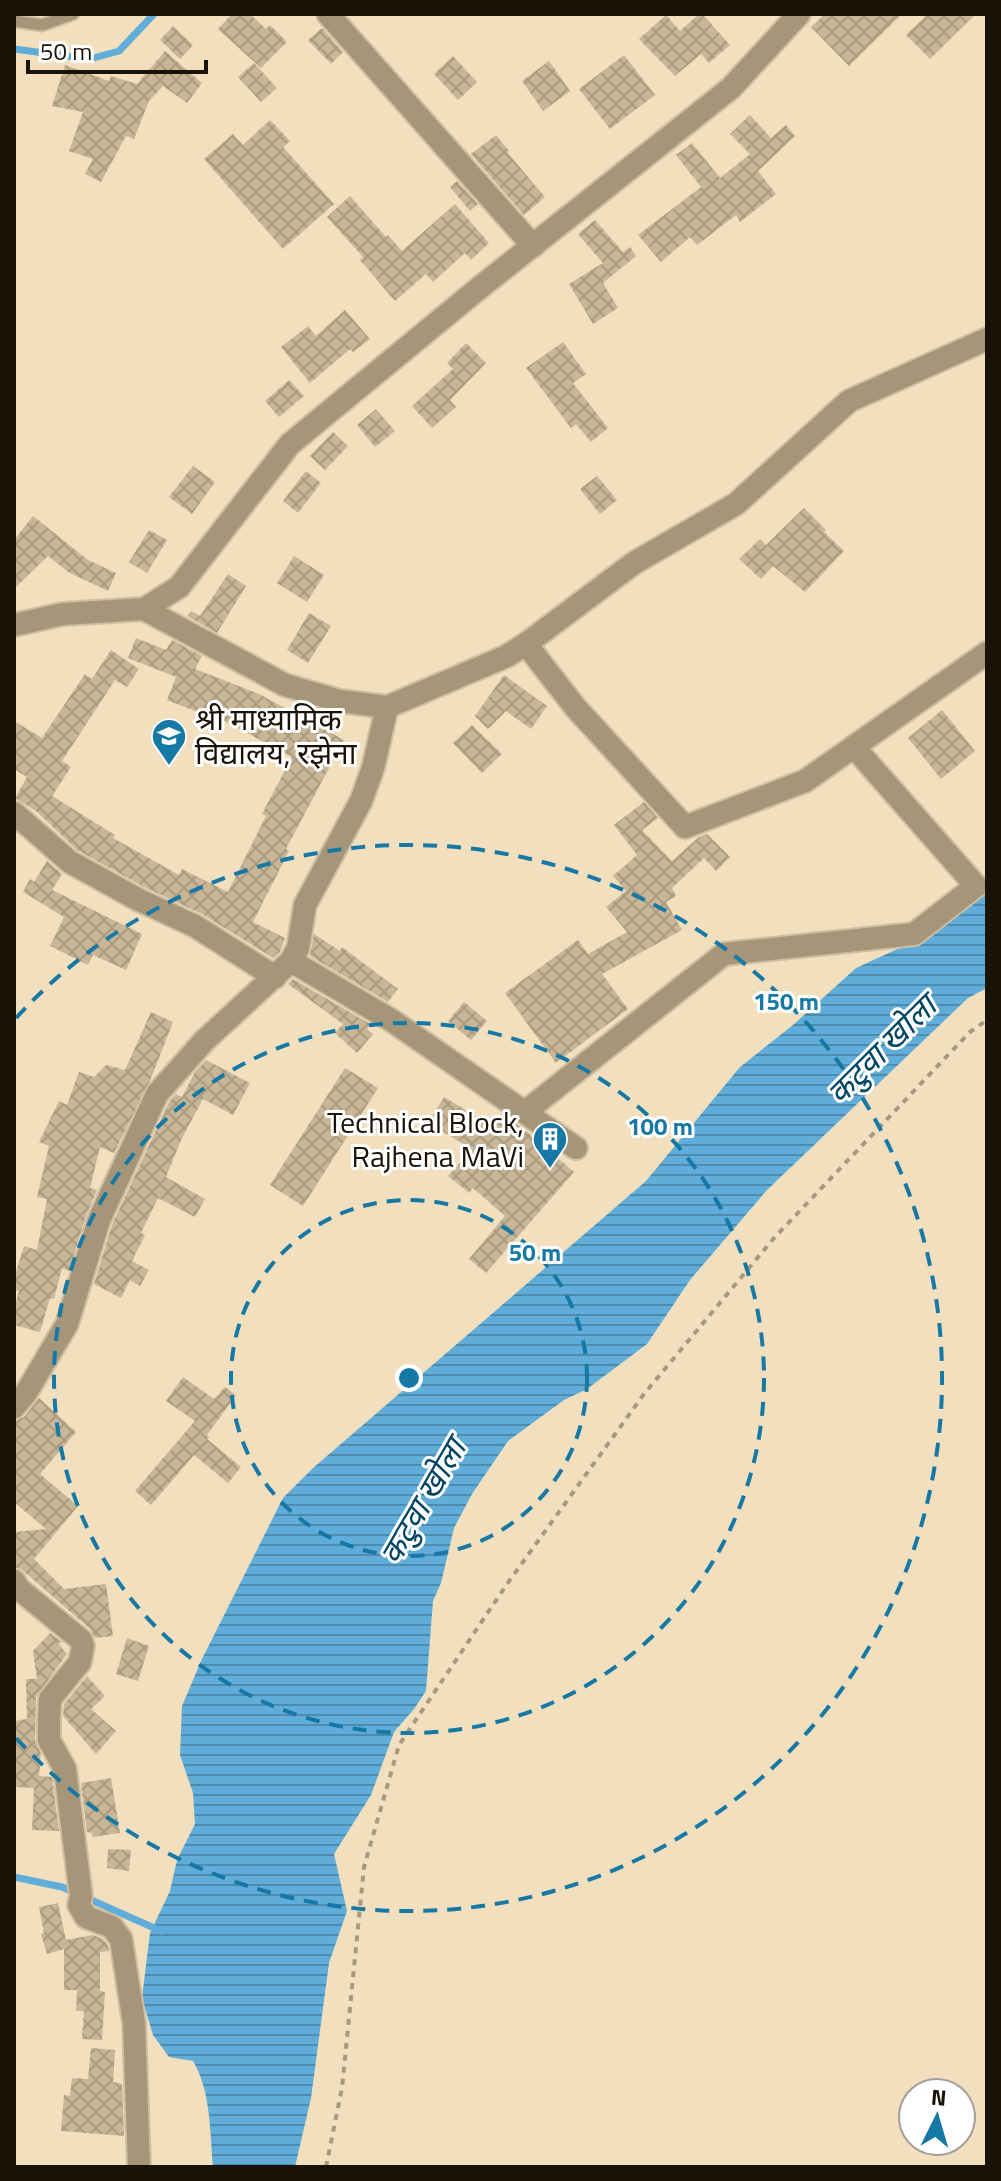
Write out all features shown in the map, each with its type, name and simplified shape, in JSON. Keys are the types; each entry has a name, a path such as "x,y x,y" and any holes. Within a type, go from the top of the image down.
{"street":[{"path":"328,14 533,246"},
{"path":"14,625 63,614 144,609 179,587 290,444 731,88 799,14"},
{"path":"144,609 285,685 340,701 387,707 507,656 526,644 634,563 736,504 849,401 987,339"},
{"path":"526,644 575,707 685,827 805,781 987,653"},
{"path":"14,1407 26,1393 67,1324 99,1220 157,1094 204,1041 283,969 298,948 305,905 361,801 373,768 387,707"},
{"path":"525,1112 724,954 914,934 976,886 854,747"},
{"path":"14,813 70,862 139,900 391,1020 576,1148"},
{"path":"14,1581 19,1589 81,1640 83,1646 80,1662 50,1699 49,1740 65,1769 75,1831 81,1896 79,1905 86,1917 112,1927 121,1939 134,2023 139,2167"}],"lane":[{"path":"14,21 42,25 73,14"}],"path":[{"path":"326,2167 342,2088 364,1867 399,1745 507,1584 644,1394 774,1238 970,1032 987,1020"}],"water":[{"name":"कटुवा खोला","path":"987,885 987,988 968,998 767,1190 690,1280 647,1344 587,1389 564,1400 508,1441 472,1494 454,1528 441,1583 433,1601 426,1691 394,1732 371,1795 334,1854 347,1911 329,1963 311,2098 295,2167 213,2167 209,2112 199,2073 193,2061 169,2057 153,2035 142,1998 150,1933 170,1891 177,1860 195,1824 193,1793 180,1755 182,1706 202,1659 283,1498 313,1468 646,1181 740,1067 793,1025 856,968 915,941"}],"building":[{"path":"232,14 250,14 266,29 270,25 287,42 261,68 218,29"},
{"path":"699,14 730,45 709,63 701,54 675,76 639,39 666,15 680,31"},
{"path":"825,14 902,14 849,66 811,27"},
{"path":"928,14 976,14 930,59 906,35"},
{"path":"173,26 193,45 180,59 160,40"},
{"path":"322,28 343,52 331,64 308,40"},
{"path":"165,51 202,83 187,103 163,86 149,101 134,139 126,136 101,182 85,174 93,159 69,151 83,112 52,106 65,65 109,81 111,76 137,84"},
{"path":"624,55 655,95 610,129 579,89"},
{"path":"453,56 477,82 458,100 434,74"},
{"path":"549,61 570,91 543,111 522,81"},
{"path":"254,63 277,88 261,102 238,77"},
{"path":"750,115 771,138 786,125 795,136 758,171 776,194 740,222 736,215 697,245 690,237 661,262 638,235 701,187 676,155 692,143 720,178 750,154 730,134"},
{"path":"270,120 290,141 283,147 334,204 283,249 204,159 233,134 243,145"},
{"path":"496,135 545,197 524,215 471,154"},
{"path":"457,181 478,204 470,211 450,187"},
{"path":"350,196 402,251 455,204 489,243 471,260 465,253 433,282 426,274 395,301 360,260 363,257 327,217"},
{"path":"595,220 623,252 630,247 636,256 603,283 618,308 593,324 569,284 603,263 578,234"},
{"path":"345,310 370,339 353,352 350,349 310,383 281,347 308,326 316,336"},
{"path":"563,342 586,374 573,383 608,428 591,442 576,424 571,428 526,368"},
{"path":"466,343 486,363 450,400 456,407 432,428 412,406 453,369 447,363"},
{"path":"289,380 304,396 279,417 265,401"},
{"path":"376,409 395,431 375,447 357,425"},
{"path":"333,432 348,446 325,470 310,456"},
{"path":"193,466 215,482 192,514 169,497"},
{"path":"306,471 321,483 298,513 283,501"},
{"path":"597,476 617,500 600,514 580,489"},
{"path":"804,508 844,551 805,592 773,566 761,579 739,559 760,539 766,545"},
{"path":"33,516 88,560 116,573 108,591 68,572 48,556 14,589 14,540"},
{"path":"149,530 167,540 147,573 129,562"},
{"path":"294,556 324,575 307,602 277,583"},
{"path":"228,574 246,586 217,633 187,616 191,611 200,616"},
{"path":"309,613 331,626 308,663 287,650"},
{"path":"136,638 166,650 172,640 202,656 195,669 259,694 344,740 286,849 289,851 253,922 285,938 280,952 273,958 202,914 77,850 36,811 15,798 27,777 14,769 14,721 42,738 85,674 92,679 111,650 139,669 127,687 115,680 62,761 71,767 52,796 115,835 113,838 179,875 182,869 228,892 266,816 262,814 292,757 219,718 167,700 176,677 128,658"},
{"path":"504,675 547,706 531,729 506,711 488,729 475,716"},
{"path":"942,710 975,751 941,779 908,738"},
{"path":"472,725 502,754 482,773 453,743"},
{"path":"644,802 658,818 642,830 672,861 699,837 707,834 730,857 716,871 704,858 672,888 676,896 666,902 682,930 602,974 628,1009 556,1063 505,993 578,940 588,954 627,932 606,907 626,891 613,876 637,855 614,825"},
{"path":"47,861 62,874 52,890 142,934 126,970 93,955 88,965 50,946 64,917 23,892 30,879 34,882"},
{"path":"314,934 340,951 342,947 398,989 388,1002 310,956"},
{"path":"293,979 370,1024 367,1029 373,1034 357,1053 335,1033 343,1024 288,984"},
{"path":"464,1002 487,1021 471,1040 448,1021"},
{"path":"151,1012 173,1022 150,1081 114,1153 100,1147 90,1188 97,1190 69,1271 62,1268 54,1299 50,1298 40,1332 14,1325 19,1291 14,1290 14,1279 24,1246 37,1250 47,1199 37,1197 49,1146 39,1142 59,1101 67,1105 79,1072 94,1077 106,1065 125,1070"},
{"path":"206,1060 250,1083 233,1115 203,1099 166,1177 205,1199 195,1217 158,1198 132,1261 149,1270 140,1286 130,1280 121,1298 94,1284 112,1225 169,1102 176,1094 182,1097 195,1072"},
{"path":"345,1068 378,1088 303,1206 270,1185"},
{"path":"444,1097 492,1126 502,1114 574,1172 486,1273 469,1259 505,1216 473,1188 469,1193 448,1176 472,1149 428,1123"},
{"path":"183,1377 214,1399 225,1387 236,1395 207,1439 241,1467 228,1483 194,1455 151,1505 135,1491 195,1421 166,1401"},
{"path":"39,1398 76,1432 40,1474 78,1506 34,1559 64,1589 106,1584 113,1636 95,1638 90,1629 21,1569 14,1567 14,1532 46,1529 14,1502 14,1421 24,1417"},
{"path":"50,1633 62,1642 58,1643 67,1654 36,1697 35,1740 41,1754 39,1776 52,1777 59,1831 32,1830 34,1788 14,1787 14,1721 27,1719 26,1679 37,1679 33,1651"},
{"path":"127,1638 149,1646 138,1681 116,1674"},
{"path":"87,1676 105,1696 91,1709 116,1731 96,1754 63,1716 64,1704"},
{"path":"111,1778 120,1833 93,1837 92,1833 87,1832 81,1783"},
{"path":"108,1849 131,1850 129,1871 107,1868"},
{"path":"58,1903 66,1940 93,1935 108,1945 109,1951 100,1952 100,1991 105,1992 102,2040 82,2039 84,2011 76,2011 77,1990 64,1990 64,1949 47,1954 41,1934 44,1933 39,1907"},
{"path":"91,2048 115,2050 113,2082 122,2084 124,2136 61,2131 64,2095 70,2096 72,2078 88,2079"}],"waterway":[{"path":"14,49 90,59 119,51 154,14"},
{"path":"14,1877 62,1887 161,1931"}],"place":[{"name":"श्री माध्यामिक विद्यालय, रझेना","path":"169,767"},
{"name":"Technical Block, Rajhena MaVi","path":"550,1170"}]}
